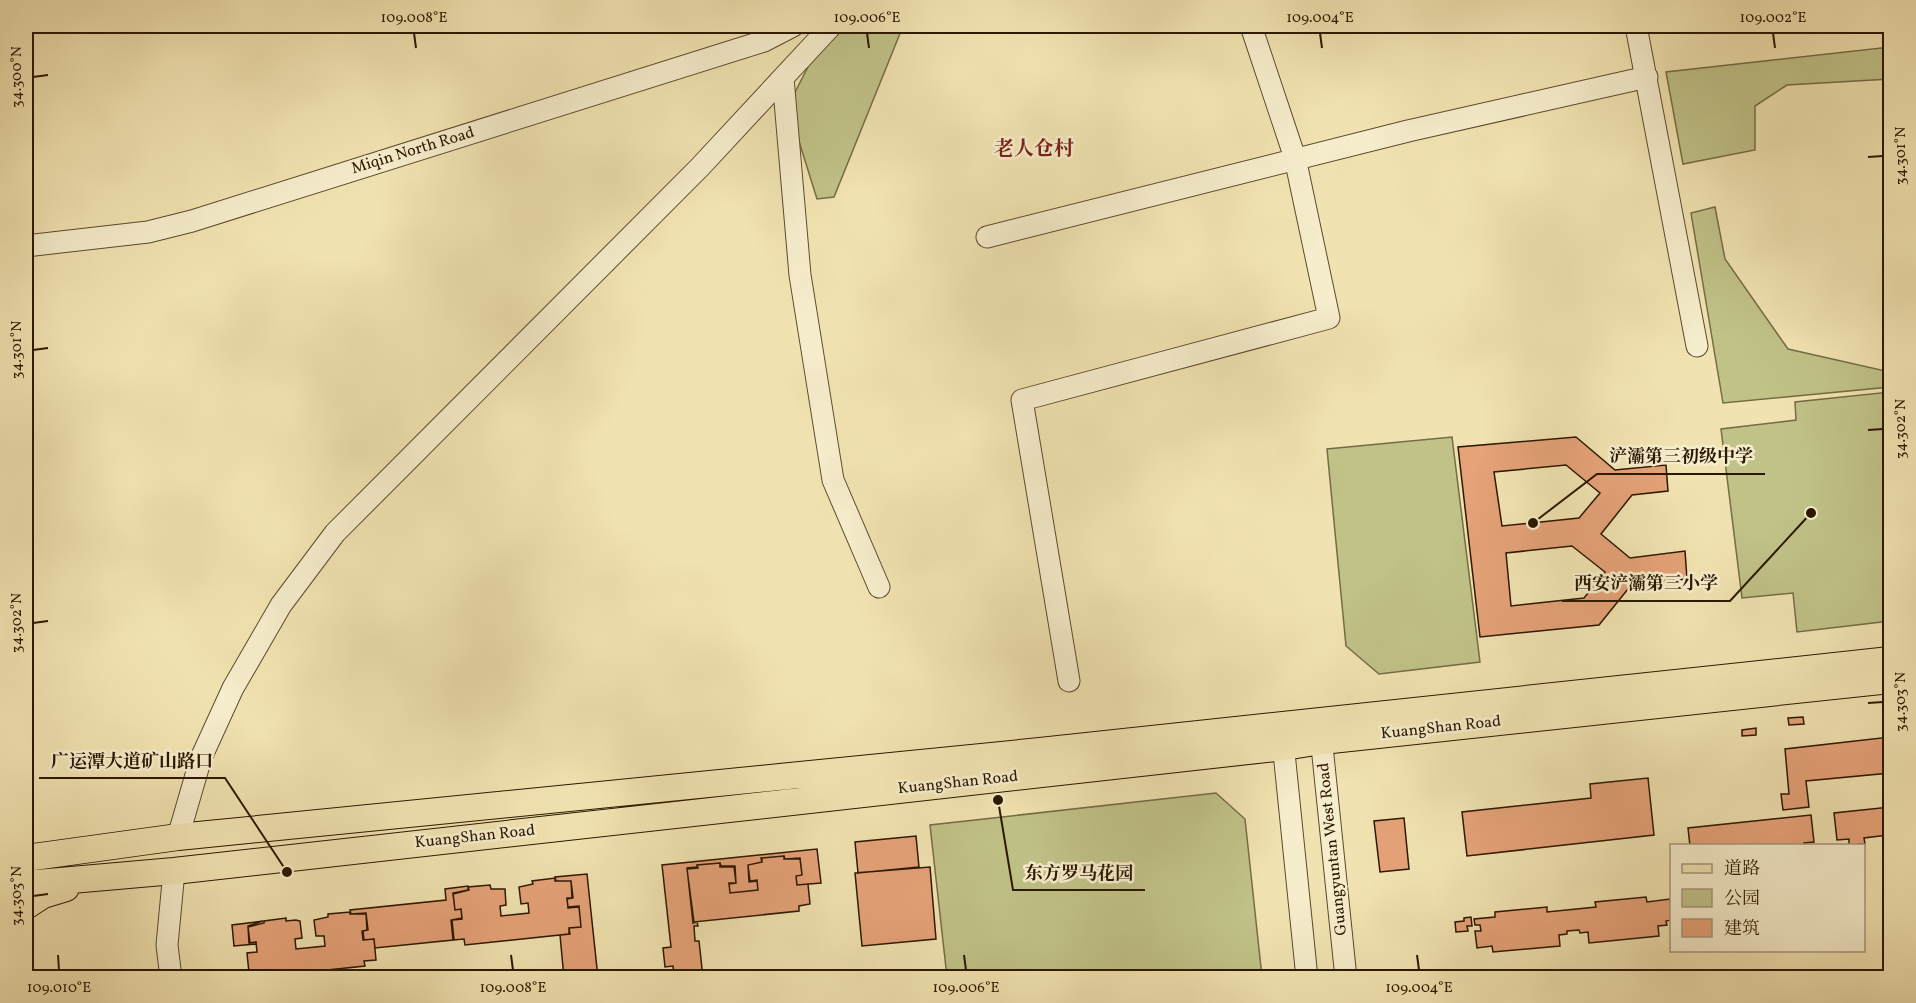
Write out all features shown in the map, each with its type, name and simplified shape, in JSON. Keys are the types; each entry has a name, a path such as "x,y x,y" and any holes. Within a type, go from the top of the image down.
{"main road":[{"name":"KuangShan Road","path":"1321,731 1890,660"},
{"name":"KuangShan Road","path":"26,884 174,871 1283,735 1890,680"},
{"name":"KuangShan Road","path":"26,858 69,854 120,844 178,837 1029,752 1283,735"},
{"path":"26,842 120,844"},
{"path":"26,906 43,895 110,878"}],"street":[{"name":"Miqin North Road","path":"26,246 147,232 192,221 765,41 794,26"},
{"path":"178,837 201,758 232,688 281,605 335,533 692,175 831,26"},
{"path":"1069,681 1022,400 1329,318 1295,158 1251,26"},
{"path":"1636,26 1697,346"},
{"path":"987,237 1295,158 1647,77"},
{"path":"783,78 800,275 833,480 879,587"},
{"name":"Guangyuntan West Road","path":"1321,731 1346,978"},
{"path":"1283,735 1307,978"},
{"path":"171,978 167,945 174,871"}],"green space":[{"path":"846,26 903,26 834,197 817,199 788,106 812,59"},
{"path":"1890,47 1890,79 1787,85 1755,106 1755,150 1683,164 1666,72"},
{"path":"1715,207 1725,259 1788,349 1890,372 1890,387 1723,403 1691,213"},
{"path":"1890,392 1890,621 1797,632 1793,593 1742,598 1721,429 1796,420 1795,402"},
{"path":"1452,437 1480,662 1379,674 1346,646 1327,449"},
{"path":"1216,793 1245,819 1262,977 947,977 930,825"}],"building":[{"path":"1576,437 1615,470 1666,465 1668,491 1632,495 1601,534 1630,558 1685,551 1687,579 1632,584 1599,625 1480,637 1458,447","holes":["1566,465 1600,493 1579,518 1502,526 1494,472","1572,546 1605,572 1584,598 1511,606 1506,553"]},
{"path":"1803,717 1804,724 1789,725 1788,718"},
{"path":"1756,728 1756,735 1742,736 1742,730"},
{"path":"1890,737 1890,773 1806,781 1809,807 1783,810 1781,794 1789,794 1785,749"},
{"path":"1648,778 1654,835 1467,856 1462,812 1591,798 1590,784"},
{"path":"1890,807 1890,841 1888,835 1864,838 1865,844 1849,844 1849,839 1837,840 1834,813"},
{"path":"1811,815 1814,842 1804,844 1690,844 1688,828"},
{"path":"1404,818 1409,869 1380,872 1374,821"},
{"path":"916,836 919,867 858,873 855,842"},
{"path":"817,849 821,883 797,885 796,876 802,875 800,858 785,859 784,856 761,858 762,862 748,865 749,882 757,881 758,890 730,893 729,884 736,883 735,866 721,866 720,863 687,868 693,923 697,922 698,926 694,926 695,941 699,941 703,978 674,978 673,966 665,967 663,948 671,947 662,865"},
{"path":"784,856 784,859 800,859 802,875 796,876 797,885 808,884 810,904 799,906 799,911 694,922 687,869 698,868 697,865 720,863 720,867 734,867 736,883 729,883 730,893 758,890 757,880 750,881 748,865 762,862 762,858"},
{"path":"930,867 936,939 862,946 855,873"},
{"path":"587,874 598,978 564,978 560,935 570,934 569,928 581,927 579,906 568,907 567,899 573,898 571,881 556,881 555,877"},
{"path":"555,878 555,881 571,881 572,898 567,898 568,908 579,907 581,927 569,928 569,934 465,945 464,939 454,940 452,920 462,919 461,909 455,910 453,894 469,890 468,887 490,885 491,889 505,889 506,905 500,906 501,916 529,913 528,903 521,904 519,887 533,884 532,881"},
{"path":"468,886 468,890 453,893 455,910 461,909 462,918 451,920 453,940 375,948 374,939 364,940 363,931 368,930 366,913 351,914 350,910 446,900 445,889"},
{"path":"1646,897 1647,902 1670,899 1670,920 1666,921 1667,925 1658,926 1659,936 1589,943 1588,932 1580,933 1579,930 1567,931 1567,934 1559,935 1560,946 1493,952 1492,946 1477,948 1475,931 1481,931 1480,925 1475,925 1474,919 1495,917 1495,912 1547,907 1547,912 1596,907 1595,902"},
{"path":"1890,898 1890,925 1886,926 1884,899"},
{"path":"350,912 350,914 366,914 367,930 362,931 363,940 374,939 376,960 364,961 365,966 260,977 259,972 249,973 247,953 257,952 256,942 250,943 248,927 264,923 264,921 286,918 286,921 296,920 300,921 302,938 295,939 296,949 325,946 324,936 316,936 314,920 328,917 328,914"},
{"path":"1471,917 1472,926 1467,926 1468,931 1456,932 1455,922"},
{"path":"263,921 248,926 249,943 256,942 256,944 234,946 232,925"}],"place":[{"name":"西安浐灞第三小学","path":"1811,513"},
{"name":"浐灞第三初级中学","path":"1533,523"},
{"name":"东方罗马花园","path":"998,800"},
{"name":"广运潭大道矿山路口","path":"287,872"}],"district":[{"name":"老人仓村","path":"1034,150"}]}
